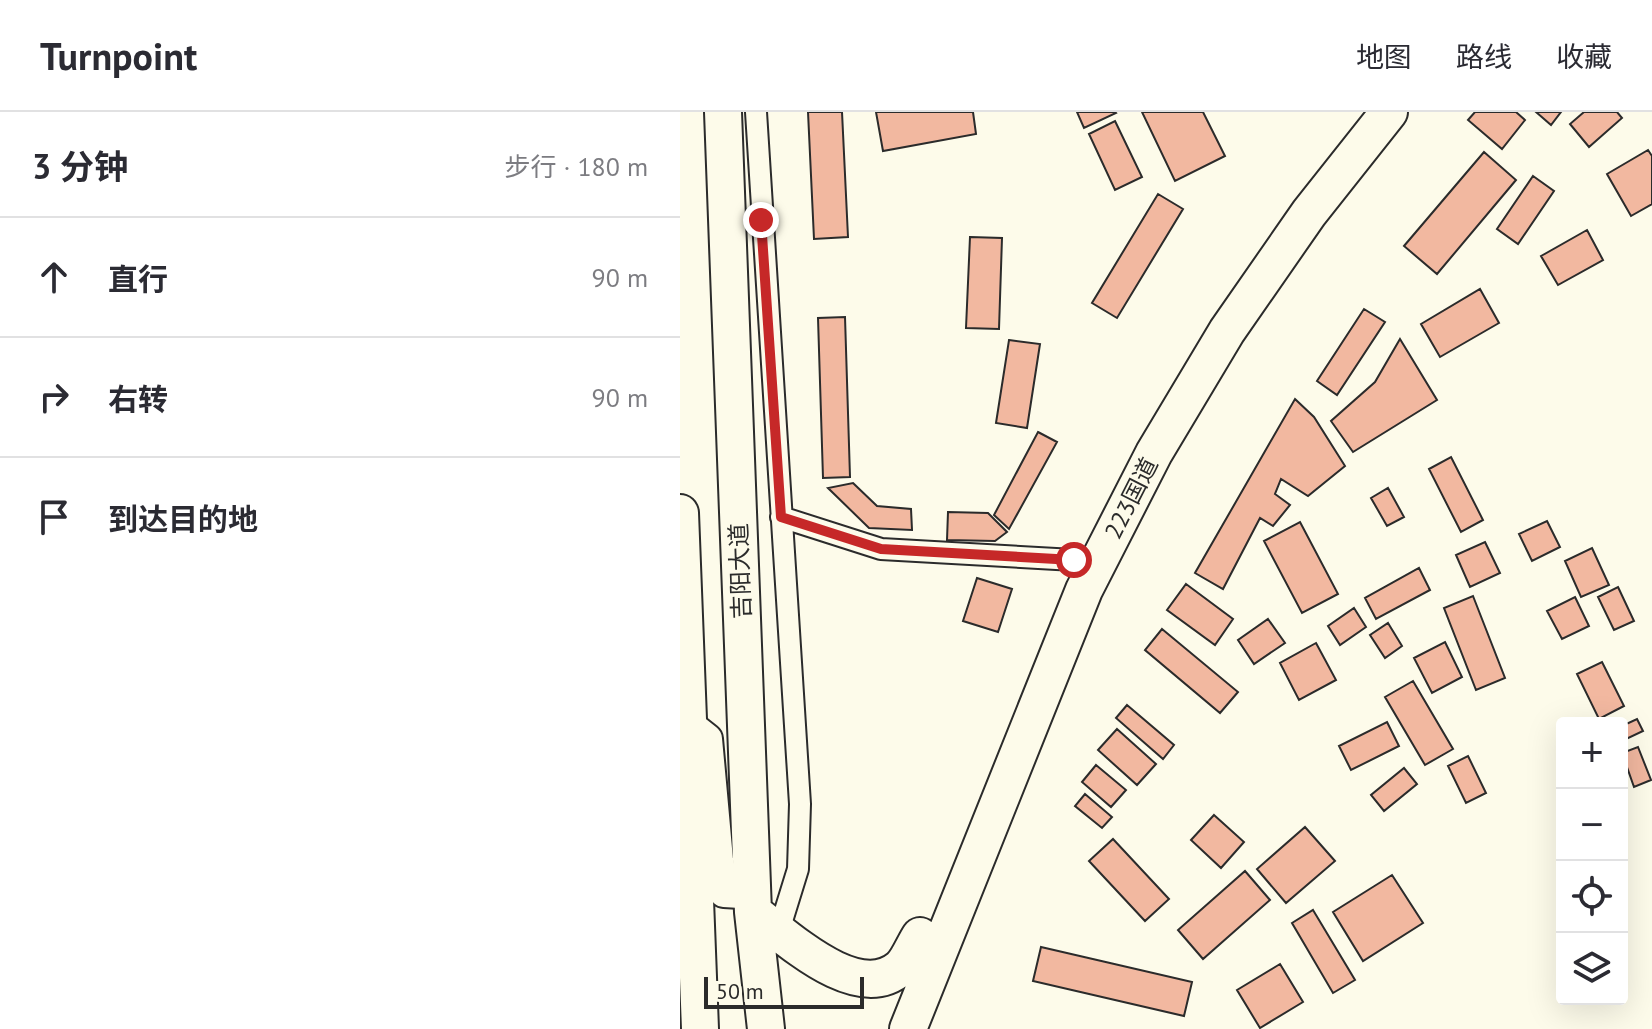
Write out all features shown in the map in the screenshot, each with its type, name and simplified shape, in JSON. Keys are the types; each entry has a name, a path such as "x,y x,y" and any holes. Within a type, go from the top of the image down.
{"highway":[{"name":"吉阳大道","path":"723,112 761,908 761,982 766,1029"},
{"name":"223国道","path":"920,936 1002,726 1074,560 1164,388 1245,264 1359,112"},
{"name":"223国道","path":"908,1029 929,970 1078,604 1154,453 1236,318 1309,213 1389,112"},
{"path":"680,513 688,724 686,800 700,1029"},
{"path":"761,908 843,976 880,978 901,967 920,936"},
{"path":"883,1029 920,936"}],"main road":[{"path":"688,724 707,739 724,892 741,893 761,908"}],"street":[{"path":"756,112 800,804 798,869 761,908"},
{"path":"781,517 881,549 1074,560"}],"building":[{"path":"808,112 842,112 848,237 814,239"},
{"path":"876,112 973,112 976,134 883,151"},
{"path":"1077,112 1115,112 1116,113 1084,128"},
{"path":"1142,112 1203,112 1225,156 1175,181"},
{"path":"1475,112 1516,112 1525,120 1502,149 1468,120"},
{"path":"1536,112 1561,112 1551,125"},
{"path":"1584,112 1617,112 1622,118 1589,147 1570,124"},
{"path":"1115,121 1142,177 1115,190 1089,134"},
{"path":"1648,150 1652,156 1652,204 1631,216 1607,174"},
{"path":"1484,152 1516,180 1437,274 1404,246"},
{"path":"1533,176 1554,191 1518,244 1497,229"},
{"path":"1158,194 1183,209 1117,318 1092,303"},
{"path":"1587,230 1603,260 1558,285 1541,256"},
{"path":"970,237 1002,238 999,329 966,328"},
{"path":"1480,289 1499,323 1440,357 1421,324"},
{"path":"1364,309 1385,322 1337,395 1317,381"},
{"path":"845,317 850,477 823,478 818,318"},
{"path":"1400,339 1437,400 1353,452 1331,421 1375,382"},
{"path":"1009,340 1040,344 1027,428 996,423"},
{"path":"1295,399 1314,417 1345,466 1308,496 1281,479 1275,494 1290,505 1273,526 1260,518 1223,589 1195,573"},
{"path":"1038,432 1057,442 1009,529 994,515"},
{"path":"1451,457 1483,520 1461,532 1429,469"},
{"path":"853,483 877,506 911,509 912,530 869,528 828,488"},
{"path":"1388,488 1404,517 1387,526 1371,498"},
{"path":"948,512 988,513 1007,532 995,541 947,540"},
{"path":"1547,521 1560,547 1532,561 1519,534"},
{"path":"1300,522 1338,594 1302,613 1264,541"},
{"path":"1485,542 1500,573 1470,587 1456,555"},
{"path":"1592,548 1609,585 1581,597 1565,561"},
{"path":"1419,568 1430,590 1376,619 1365,598"},
{"path":"977,578 1012,589 998,632 963,621"},
{"path":"1186,584 1233,619 1215,645 1167,610"},
{"path":"1618,587 1634,621 1614,630 1598,597"},
{"path":"1473,596 1505,678 1476,690 1444,608"},
{"path":"1575,597 1589,626 1562,639 1547,611"},
{"path":"1354,608 1366,627 1340,645 1328,626"},
{"path":"1268,619 1285,643 1254,664 1238,640"},
{"path":"1388,623 1402,646 1385,658 1370,635"},
{"path":"1162,629 1238,692 1220,713 1145,650"},
{"path":"1445,642 1462,677 1432,693 1414,658"},
{"path":"1316,643 1336,680 1299,700 1280,663"},
{"path":"1602,662 1624,706 1598,717 1577,674"},
{"path":"1413,681 1453,749 1425,765 1385,697"},
{"path":"1127,705 1174,745 1163,759 1116,718"},
{"path":"1637,719 1643,731 1628,738 1628,723"},
{"path":"1387,722 1399,746 1351,770 1339,746"},
{"path":"1117,729 1156,764 1137,785 1098,750"},
{"path":"1638,747 1651,780 1634,787 1628,770 1628,751"},
{"path":"1468,756 1486,793 1466,803 1448,766"},
{"path":"1096,765 1126,790 1111,807 1082,782"},
{"path":"1404,768 1417,784 1384,811 1371,795"},
{"path":"1085,794 1112,817 1102,828 1075,806"},
{"path":"1214,815 1244,842 1221,868 1191,840"},
{"path":"1305,827 1335,861 1286,903 1257,869"},
{"path":"1113,839 1169,899 1145,921 1089,861"},
{"path":"1245,871 1270,900 1203,959 1178,930"},
{"path":"1392,875 1423,923 1363,961 1333,912"},
{"path":"1313,910 1355,980 1333,993 1292,923"},
{"path":"1041,947 1192,982 1184,1016 1033,981"},
{"path":"1280,964 1303,1002 1260,1028 1237,990"}],"route":[{"path":"761,220 781,517 881,549 989,557 1014,554 1074,560"}]}
